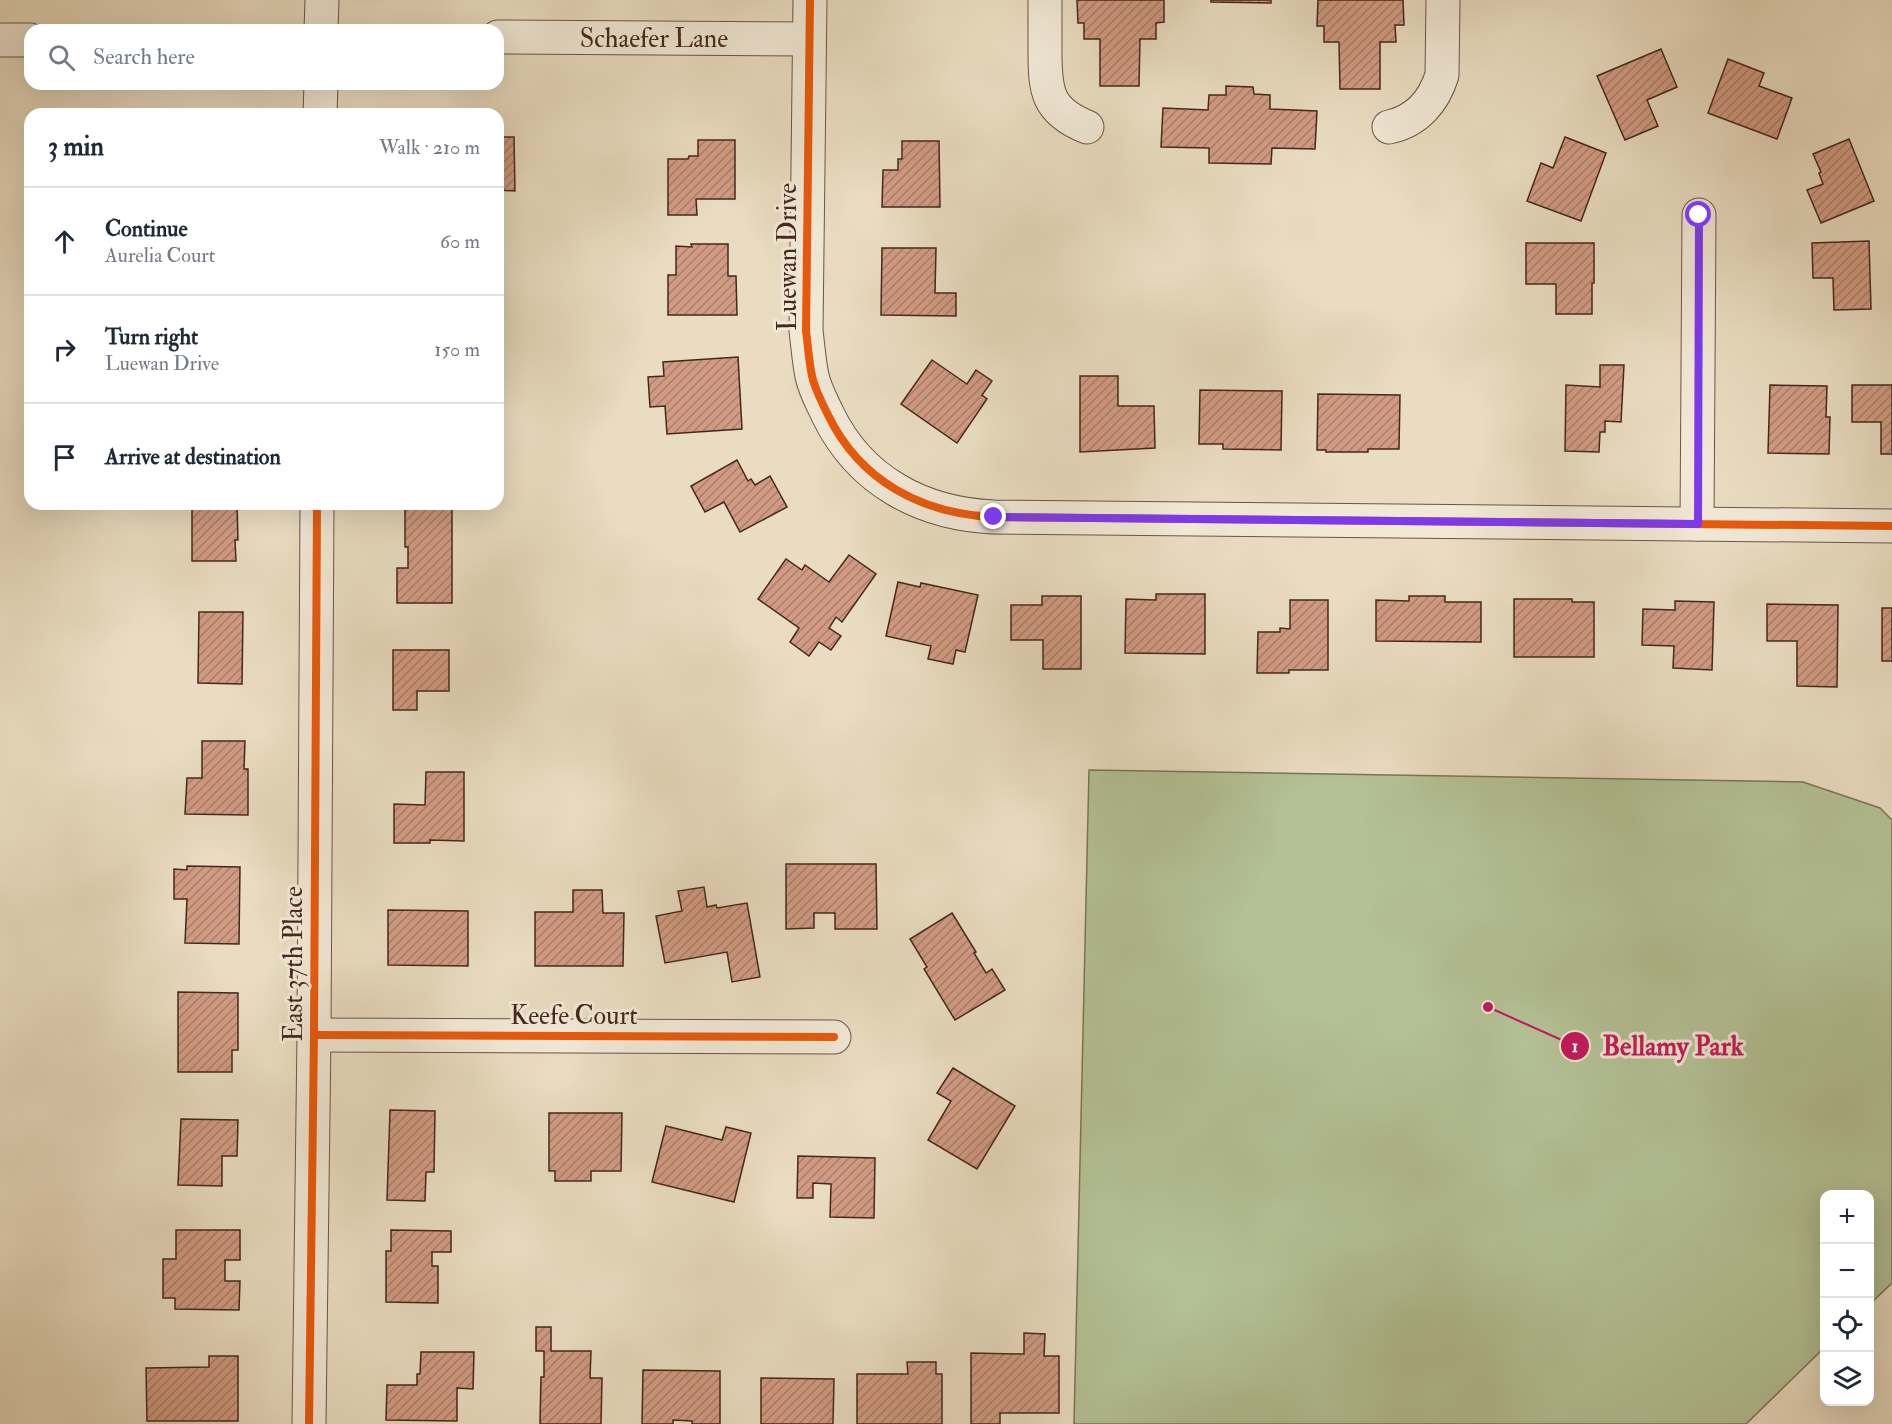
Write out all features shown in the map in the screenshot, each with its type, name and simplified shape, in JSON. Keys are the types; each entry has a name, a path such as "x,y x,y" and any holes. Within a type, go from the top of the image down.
{"street":[{"path":"321,24 322,0"},
{"name":"Luewan Drive","path":"810,0 806,331 812,376 816,392 837,433 856,457 879,478 917,502 962,514 994,517 1892,526"},
{"path":"1045,0 1045,83 1052,101 1061,111 1076,123 1087,127"},
{"path":"1389,127 1400,125 1424,109 1439,84 1442,75 1443,0"},
{"name":"Schaefer Lane","path":"504,37 809,39"},
{"path":"0,40 24,40"},
{"path":"320,108 321,90"},
{"path":"1698,524 1699,215"},
{"name":"East 37th Place","path":"309,1424 317,510"},
{"name":"Keefe Court","path":"314,1035 834,1037"}],"green space":[{"path":"1089,770 1803,782 1880,808 1892,820 1892,1283 1874,1300 1874,1190 1820,1190 1820,1352 1746,1424 1074,1424"}],"building":[{"path":"1077,0 1164,0 1164,22 1156,23 1156,39 1140,39 1139,86 1100,86 1100,39 1084,39 1084,23 1078,23"},
{"path":"1211,0 1271,0 1271,3 1211,2"},
{"path":"1318,0 1403,0 1404,25 1395,25 1396,42 1380,42 1380,89 1340,89 1339,42 1324,42 1324,26 1317,26"},
{"path":"1661,49 1677,87 1647,100 1658,126 1625,140 1597,76"},
{"path":"1728,59 1764,73 1759,86 1792,98 1777,139 1708,113"},
{"path":"1226,86 1253,87 1254,94 1270,95 1270,109 1317,111 1315,149 1272,148 1271,164 1209,163 1209,148 1161,147 1163,108 1208,110 1209,95 1226,95"},
{"path":"504,137 514,137 515,191 504,190"},
{"path":"1565,137 1606,153 1581,221 1527,201 1541,163 1553,168"},
{"path":"1849,139 1874,201 1821,223 1807,190 1823,184 1819,173 1821,172 1813,154"},
{"path":"698,140 735,140 735,199 696,199 697,215 668,215 668,159 688,159 689,156 698,156"},
{"path":"902,141 939,141 940,207 882,207 883,170 898,170 898,159 902,159"},
{"path":"1869,241 1871,309 1834,310 1833,278 1813,278 1812,243"},
{"path":"1526,243 1594,243 1592,314 1556,314 1556,284 1526,284"},
{"path":"691,244 728,244 728,276 736,276 737,315 668,315 668,275 676,275 676,246 692,247"},
{"path":"882,248 936,248 935,293 956,293 956,316 881,315"},
{"path":"738,357 742,429 667,434 665,406 650,407 648,377 664,376 663,362"},
{"path":"932,360 967,384 976,370 992,381 982,395 987,399 957,443 901,404"},
{"path":"1600,365 1624,365 1621,422 1605,421 1605,432 1600,432 1599,452 1565,451 1566,385 1600,387"},
{"path":"1080,376 1118,376 1118,406 1154,406 1155,448 1080,452"},
{"path":"1770,385 1827,386 1826,417 1830,417 1829,454 1768,453"},
{"path":"1852,385 1892,385 1892,454 1881,454 1881,422 1852,422"},
{"path":"1200,390 1282,391 1281,450 1223,449 1223,444 1199,444"},
{"path":"1318,394 1400,395 1399,449 1368,449 1368,452 1317,450"},
{"path":"737,460 748,481 751,479 755,485 770,476 787,507 740,532 724,502 705,512 691,486"},
{"path":"192,510 237,510 236,561 192,561"},
{"path":"405,510 452,510 452,603 397,603 397,568 408,568 408,547 405,547"},
{"path":"849,555 876,574 842,622 836,617 829,628 841,636 831,650 819,642 809,656 790,642 799,628 758,599 786,559 802,570 805,565 829,582"},
{"path":"898,582 920,587 921,583 978,595 965,652 956,650 953,664 928,659 931,646 886,636"},
{"path":"1156,594 1205,594 1205,654 1125,653 1126,599 1156,600"},
{"path":"1042,596 1081,596 1081,669 1043,669 1043,640 1011,640 1011,605 1042,605"},
{"path":"1409,596 1445,596 1445,602 1481,602 1481,642 1376,641 1376,600 1409,601"},
{"path":"1514,599 1572,599 1572,602 1594,602 1594,657 1514,657"},
{"path":"1290,600 1328,600 1328,670 1257,673 1258,632 1280,632 1280,628 1290,629"},
{"path":"1675,601 1714,602 1712,670 1673,668 1674,646 1642,645 1643,609 1675,610"},
{"path":"1767,604 1838,605 1837,687 1797,686 1797,641 1767,641"},
{"path":"1882,608 1892,608 1892,661 1882,661"},
{"path":"199,612 243,612 242,684 198,683"},
{"path":"393,650 449,650 449,691 417,691 417,710 393,710"},
{"path":"202,741 245,741 244,769 248,769 248,815 185,814 187,778 202,778"},
{"path":"426,772 464,772 464,841 430,840 430,843 394,843 394,804 425,805"},
{"path":"786,864 876,864 877,929 835,929 835,913 814,913 814,928 786,929"},
{"path":"187,866 240,867 239,944 185,943 187,899 174,899 174,869 187,870"},
{"path":"704,887 707,907 716,905 717,908 747,903 760,977 732,982 727,952 665,963 656,916 682,911 678,891"},
{"path":"573,890 602,890 603,913 624,913 623,966 535,966 535,912 573,912"},
{"path":"388,910 468,911 468,966 388,965"},
{"path":"952,913 986,973 992,969 1005,990 955,1020 924,969 927,967 910,939"},
{"path":"178,992 238,993 238,1050 232,1050 232,1072 178,1072"},
{"path":"953,1068 1015,1106 977,1169 928,1140 951,1101 937,1093"},
{"path":"390,1110 435,1111 434,1172 426,1172 425,1201 387,1200"},
{"path":"549,1113 622,1113 621,1171 591,1171 591,1181 555,1181 555,1171 549,1171"},
{"path":"181,1119 238,1120 237,1156 222,1156 222,1186 178,1185"},
{"path":"666,1126 722,1140 726,1127 751,1133 734,1202 652,1182"},
{"path":"798,1156 875,1158 874,1218 830,1217 831,1184 813,1183 813,1198 797,1198"},
{"path":"176,1230 240,1230 240,1260 225,1260 225,1281 240,1281 239,1310 175,1309 175,1298 163,1298 163,1259 176,1259"},
{"path":"391,1230 451,1231 451,1252 432,1252 432,1266 438,1266 438,1303 386,1302 386,1251 391,1251"},
{"path":"536,1327 551,1327 551,1351 591,1351 590,1378 602,1378 601,1424 540,1424 544,1351 536,1351"},
{"path":"1024,1333 1045,1334 1044,1356 1059,1356 1059,1413 1000,1413 1000,1424 971,1424 971,1353 1024,1354"},
{"path":"421,1352 474,1352 473,1389 457,1388 457,1421 386,1420 387,1385 417,1385"},
{"path":"209,1356 238,1356 238,1421 147,1421 146,1368 209,1367"},
{"path":"907,1362 936,1362 936,1374 942,1374 942,1424 857,1424 857,1374 908,1374"},
{"path":"643,1370 720,1371 720,1424 692,1424 692,1421 673,1420 673,1424 642,1424"},
{"path":"761,1378 834,1379 833,1424 761,1424"}],"cycle path":[{"path":"810,0 806,331 812,376 828,415 841,438 857,458 896,490 918,501 942,509 994,517 1892,526"},
{"path":"309,1424 317,510"},
{"path":"314,1035 834,1037"}],"place":[{"name":"Bellamy Park","path":"1488,1007"}],"route":[{"path":"994,517 1698,524 1699,215"}]}
